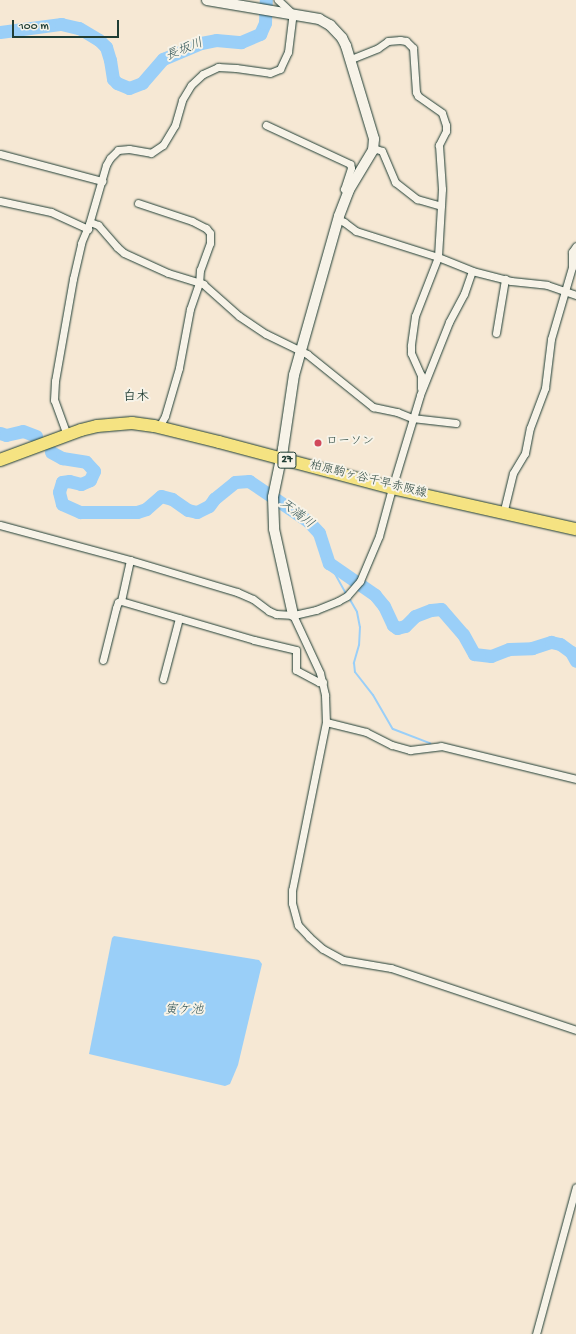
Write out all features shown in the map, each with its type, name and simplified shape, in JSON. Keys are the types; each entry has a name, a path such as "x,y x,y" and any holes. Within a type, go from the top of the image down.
{"main road":[{"name":"柏原駒ヶ谷千早赤阪線","path":"0,460 67,435 97,426 132,423 159,427 392,488 576,530"}],"street":[{"path":"207,0 319,19 330,25 342,38 351,60 372,130 373,148 348,193 338,219 301,350 292,387 273,497 272,520 293,615 323,682 326,722 292,898 294,916 305,933 323,949 343,960 391,968 576,1030"},
{"path":"278,0 293,14"},
{"path":"67,435 54,394 72,279 81,243 89,225 106,165 118,150 129,149 151,153 163,145 172,131 182,100 191,85 203,74 218,67 236,68 270,74 280,69 288,52 293,14"},
{"path":"351,60 378,48 388,41 406,41 413,48 416,92 418,96 442,113 446,125 446,131 439,145 442,189 438,257 415,316 411,346 411,353 421,375 420,394"},
{"path":"266,125 350,164 344,189 348,193"},
{"path":"373,148 382,151 395,182 417,199 441,206"},
{"path":"0,154 102,181"},
{"path":"0,201 51,212 89,225 98,225 117,248 124,253 168,273 202,284 226,307 266,334 301,350 373,407 397,412 412,418 456,423"},
{"path":"138,203 192,221 206,228 210,233 210,243 200,270 199,283 190,309 179,368 165,416 159,427"},
{"path":"338,219 356,231 438,257 472,271 505,279 547,285 576,295"},
{"path":"503,514 514,473 525,453 530,428 545,388 551,340 572,267 572,252 576,246"},
{"path":"0,525 130,560 237,592 253,599 269,611 276,614 293,615 325,607 347,596 360,581 379,536 420,394 449,322 464,294 472,271"},
{"path":"496,333 505,279"},
{"path":"103,660 116,608 118,602 121,601 130,560"},
{"path":"121,601 254,640 296,650 296,670 319,682 323,682"},
{"path":"163,679 179,618"},
{"path":"326,722 366,732 392,745 410,750 441,746 576,779"},
{"path":"536,1334 575,1192"}],"water":[{"name":"寅ケ池","path":"114,936 259,960 262,964 238,1065 230,1084 225,1086 89,1054 112,938"}],"waterway":[{"name":"長坂川","path":"0,32 61,24 79,28 99,40 106,47 113,79 117,83 129,88 142,83 163,59 201,43 216,40 241,42 260,34 265,23 266,0"},
{"name":"天満川","path":"0,433 6,435 23,431 36,436"},
{"name":"天満川","path":"51,452 62,458 86,462 94,471 90,480 81,484 69,481 62,482 59,492 62,504 80,512 137,512 146,509 161,496 172,499 188,510 197,512 209,506 214,499 235,482 249,481 308,521 319,533 329,563 375,595 384,606 393,625 397,628 405,626 415,616 431,610 441,609 463,634 474,654 491,656 509,649 532,648 551,642 560,644 571,652 576,661"},
{"path":"329,563 346,594"},
{"path":"349,598 357,612 360,627 359,645 354,663 355,672 373,695 393,729 430,743"}],"place":[{"name":"ローソン","path":"318,443"}],"district":[{"name":"白木","path":"136,398"}]}
